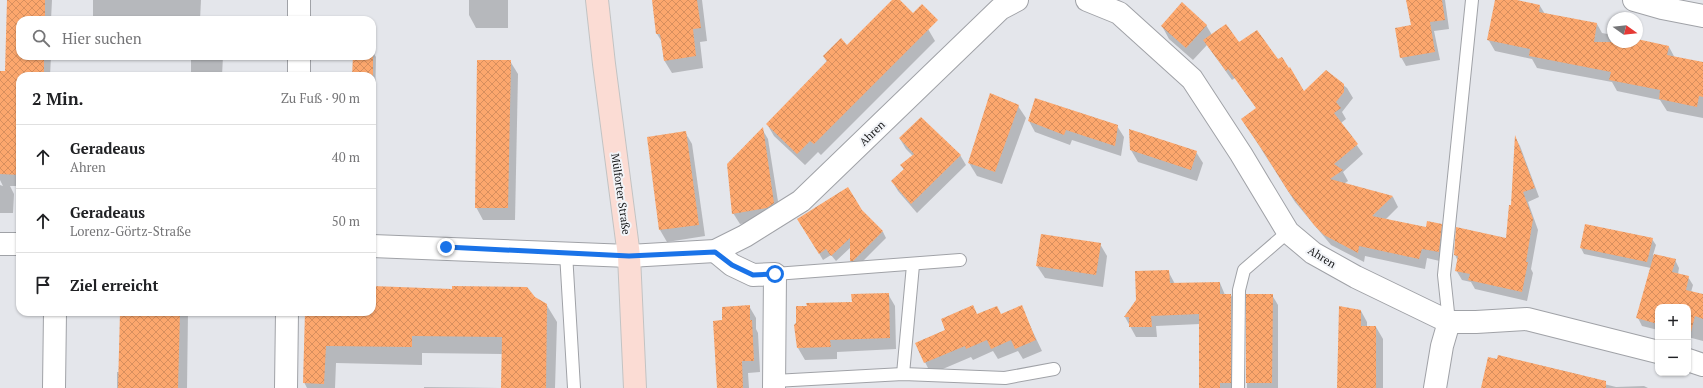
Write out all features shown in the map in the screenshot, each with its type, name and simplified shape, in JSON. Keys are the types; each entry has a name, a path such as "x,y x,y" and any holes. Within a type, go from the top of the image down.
{"main road":[{"name":"Mülforter Straße","path":"597,0 629,256 635,388"}],"street":[{"path":"299,0 299,16"},
{"name":"Ahren","path":"376,246 446,247 629,256 715,252 745,236 801,201 1000,9 1017,0"},
{"name":"Ahren","path":"1087,0 1119,13 1192,79 1241,154 1288,232 1313,253 1356,277 1450,322 1527,319 1655,351"},
{"path":"1634,0 1662,8 1703,16"},
{"path":"299,60 299,72"},
{"path":"0,244 16,244"},
{"path":"715,252 732,265 753,275 775,274 774,384"},
{"path":"54,388 55,316"},
{"path":"286,388 287,316"},
{"path":"1435,388 1442,346 1450,322"},
{"path":"1691,361 1703,364"}],"lane":[{"path":"1450,322 1444,275 1472,0"},
{"path":"1238,388 1239,290 1244,270 1288,232"},
{"path":"566,253 574,388"},
{"path":"775,274 913,265 960,260"},
{"path":"903,374 913,265"},
{"path":"774,384 903,374 1005,378 1054,369"}],"building":[{"path":"7,0 45,0 45,16 16,16 16,60 44,60 44,72 16,72 16,175 0,174 0,71 5,71"},
{"path":"652,0 697,0 701,28 693,29 696,56 664,61 660,34 656,34"},
{"path":"892,0 900,0 913,13 922,4 938,20 814,144 810,141 797,154 766,124 827,61 823,56 841,38 847,45"},
{"path":"1406,0 1442,0 1445,20 1430,22 1435,52 1400,58 1395,28 1411,25"},
{"path":"1495,0 1517,0 1540,5 1539,12 1597,23 1594,42 1607,42 1607,48 1643,48 1643,40 1669,46 1667,55 1703,62 1703,97 1699,96 1697,107 1659,99 1660,90 1609,80 1611,72 1529,56 1530,49 1487,40"},
{"path":"1182,2 1207,25 1186,48 1161,26"},
{"path":"1226,24 1239,42 1257,30 1278,59 1282,57 1289,68 1290,67 1304,91 1326,70 1344,84 1344,92 1336,102 1341,108 1334,113 1358,144 1334,164 1343,170 1330,179 1393,196 1372,216 1426,227 1427,221 1442,224 1439,252 1422,249 1419,259 1359,246 1358,253 1324,235 1314,225 1288,191 1241,119 1256,108 1228,69 1226,71 1203,40"},
{"path":"353,60 373,60 373,72 352,72"},
{"path":"477,60 511,60 508,208 475,208"},
{"path":"990,93 1019,105 995,172 968,163"},
{"path":"1035,98 1118,125 1115,146 1066,130 1064,135 1028,121"},
{"path":"921,117 961,155 911,204 891,181 904,169 900,165 914,154 899,138"},
{"path":"763,127 774,203 767,208 732,214 727,164"},
{"path":"1129,129 1197,151 1191,170 1130,150"},
{"path":"686,131 699,225 659,230 647,137"},
{"path":"1515,135 1535,188 1523,192 1533,219 1526,262 1528,262 1522,292 1468,280 1470,274 1455,271 1458,256 1454,255 1456,227 1506,238 1509,205 1511,205"},
{"path":"848,187 862,210 883,231 853,261 850,261 850,238 831,256 826,249 819,254 797,219"},
{"path":"1585,224 1653,238 1647,262 1580,248"},
{"path":"1041,234 1101,243 1096,275 1036,266"},
{"path":"1654,254 1676,259 1672,272 1689,276 1686,290 1703,294 1703,319 1695,316 1691,332 1691,304 1655,304 1655,323 1636,318"},
{"path":"1169,270 1170,283 1220,282 1220,294 1231,294 1231,383 1220,383 1220,388 1199,388 1199,314 1151,316 1152,327 1129,327 1129,317 1124,317 1136,300 1135,271"},
{"path":"376,286 452,289 452,286 527,287 535,297 547,304 546,388 501,388 502,337 412,336 412,347 326,346 324,384 303,383 305,316 376,316"},
{"path":"889,293 890,338 830,340 831,347 797,348 794,325 796,323 796,306 807,306 806,303 852,302 851,294"},
{"path":"1246,294 1273,294 1272,383 1246,383"},
{"path":"750,305 754,361 742,361 743,388 717,388 713,321 722,320 722,307"},
{"path":"973,305 977,314 997,306 1001,314 1022,305 1036,340 1015,349 1011,340 991,349 987,340 966,349 965,346 924,363 915,343 945,330 941,319"},
{"path":"1339,306 1361,310 1361,326 1376,326 1376,388 1337,388"},
{"path":"120,316 180,316 178,388 118,388"},
{"path":"1498,355 1606,381 1606,388 1481,388 1488,357 1497,359"}],"route":[{"path":"446,247 629,256 715,252 732,265 753,275 775,274"}]}
